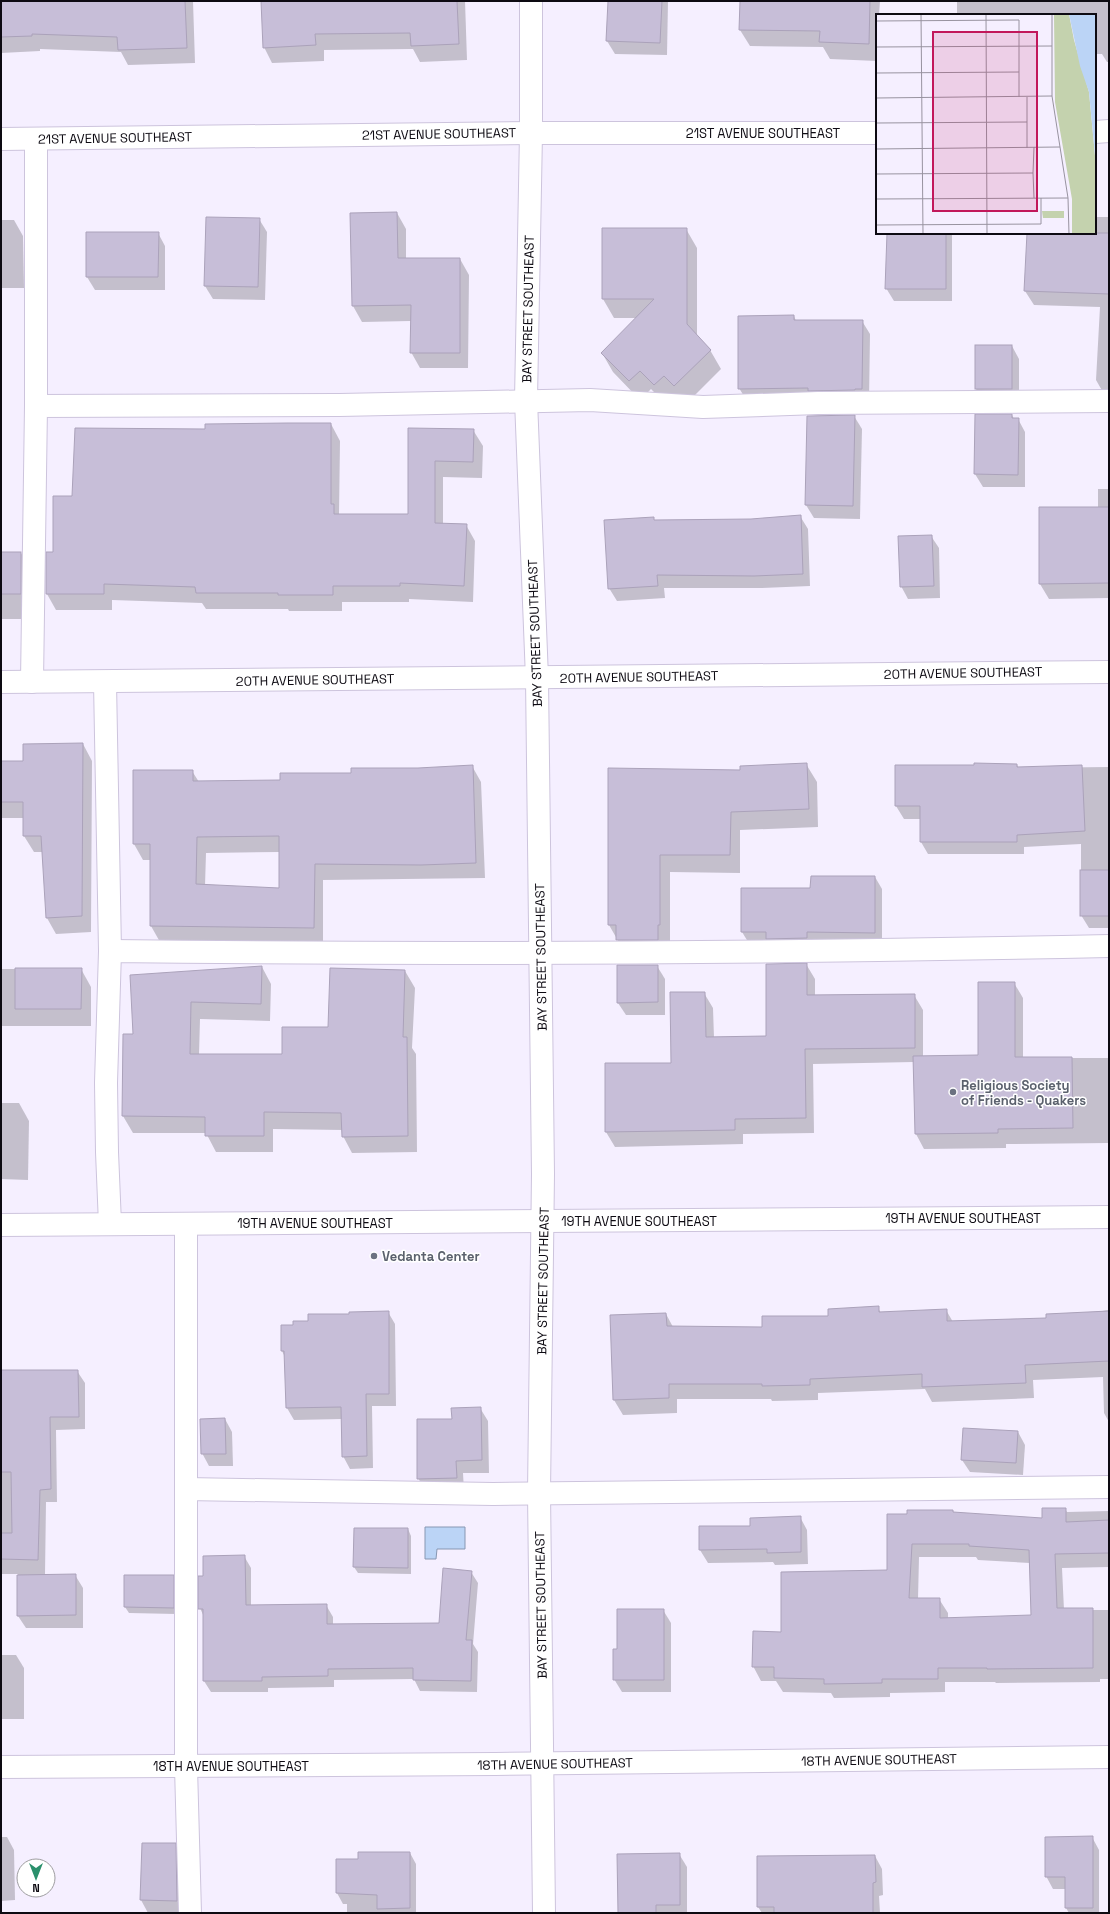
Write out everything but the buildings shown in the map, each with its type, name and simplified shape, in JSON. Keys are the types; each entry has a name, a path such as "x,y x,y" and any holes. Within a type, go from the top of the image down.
{"street":[{"name":"BAY STREET SOUTHEAST","path":"530,1 531,133 526,400 537,678 544,1221 539,1493 544,1913"},
{"name":"21ST AVENUE SOUTHEAST","path":"1,139 531,133 876,132"},
{"path":"1096,132 1109,132"},
{"path":"32,682 36,406 36,139"},
{"path":"36,406 339,405 526,400 590,400 703,407 818,403 1109,401"},
{"name":"20TH AVENUE SOUTHEAST","path":"1,682 1109,672"},
{"path":"105,682 110,952 106,1083 110,1224"},
{"path":"110,952 370,955 540,954 1109,946"},
{"name":"19TH AVENUE SOUTHEAST","path":"1,1225 1109,1217"},
{"path":"186,1224 186,1766 190,1913"},
{"path":"186,1490 539,1493 1109,1487"},
{"name":"18TH AVENUE SOUTHEAST","path":"1,1767 543,1764 1109,1757"}],"water":[{"path":"425,1527 465,1527 465,1549 437,1549 436,1559 425,1559"}],"place":[{"name":"Religious Society of Friends - Quakers","path":"953,1092"},
{"name":"Vedanta Center","path":"374,1256"}]}
